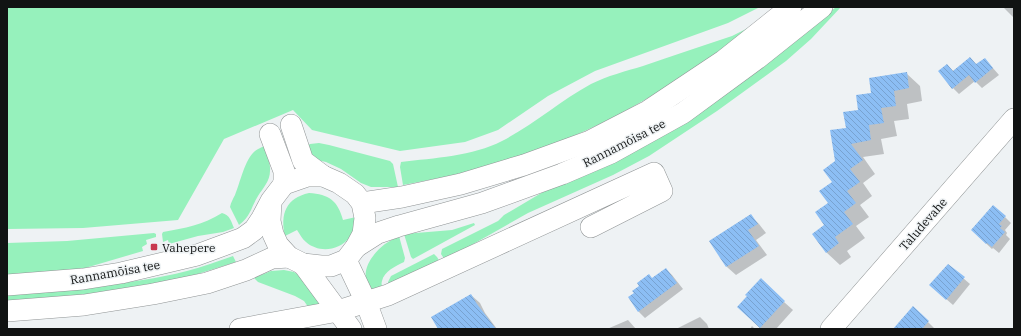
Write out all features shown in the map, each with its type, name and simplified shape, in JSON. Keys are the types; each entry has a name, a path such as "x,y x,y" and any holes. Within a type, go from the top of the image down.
{"street":[{"name":"Rannamõisa tee","path":"362,202 402,197 461,184 524,165 590,141 648,111 717,65 791,7"},
{"name":"Rannamõisa tee","path":"351,253 378,232 482,203 562,174 611,153 683,113 758,58 822,7"},
{"name":"Taludevahe","path":"831,329 1014,119"},
{"path":"7,311 84,305 153,294 207,283 246,270 272,258 321,266 331,266 351,253 363,234 365,218 362,202 355,194 339,183 323,176 303,161 291,125"},
{"path":"273,142 284,171 284,184"},
{"path":"240,329 338,311 388,295 654,173 662,191 591,227"},
{"path":"323,176 307,176 284,184 271,201 270,221 273,234 278,245 296,261 338,311 351,329"},
{"name":"Rannamõisa tee","path":"7,285 83,279 121,273 197,255 243,238 254,230 271,201"},
{"path":"351,253 376,329"}],"green space":[{"path":"7,7 760,7 728,23 595,71 548,96 498,130 465,142 400,151 312,130 293,110 224,139 178,220 83,228 7,229"},
{"path":"836,7 841,7 811,39 786,61 717,111 649,156 613,175 528,213 445,260 441,254 442,249 498,221 504,215 791,45"},
{"path":"754,24 719,52 662,90 613,118 565,140 517,158 455,175 403,185 400,167 401,162 453,156 491,146 525,128 568,98 597,81 732,36"},
{"path":"319,143 390,161 393,164 398,187 371,187 361,183 341,169 326,162 317,160 312,157 305,147 310,144"},
{"path":"264,146 270,165 269,178 248,215 239,225 230,207 248,160 255,151"},
{"path":"309,193 322,195 332,200 341,213 343,220 356,217 355,226 352,233 340,246 328,249 316,248 305,241 297,230 285,236 283,221 286,208 301,195"},
{"path":"222,213 229,217 234,228 223,232 198,236 169,244 168,240 163,242 163,232 201,223"},
{"path":"474,223 475,225 413,259 411,257 404,234 452,230"},
{"path":"156,234 156,237 146,240 147,244 142,247 143,251 75,271 7,275 7,243 67,241"},
{"path":"399,236 405,258 404,262 385,274 382,282 383,291 370,288 366,279 369,262 381,247"},
{"path":"434,254 440,262 388,288 388,282 391,276"},
{"path":"233,256 236,262 188,277 77,297 7,302 7,294 97,286 142,280 187,271"},
{"path":"284,270 294,272 301,277 322,305 311,311 304,301 258,282 254,278 271,271"}],"building":[{"path":"970,57 976,64 985,58 993,68 975,83 969,75 952,89 938,71 947,64 953,71"},
{"path":"907,72 909,88 894,91 896,106 881,108 884,123 869,125 871,140 851,144 863,160 850,169 860,182 847,191 856,203 844,212 853,224 835,237 839,243 826,253 812,234 824,225 815,212 828,203 819,191 832,182 823,170 835,161 830,130 846,128 843,112 858,110 856,95 871,93 869,78"},
{"path":"993,205 1006,216 999,224 1002,226 1000,228 1005,232 992,247 987,243 986,244 971,230"},
{"path":"751,214 758,224 748,230 759,246 726,267 709,241"},
{"path":"948,264 965,277 946,300 929,285"},
{"path":"666,268 677,283 638,312 628,297 634,293 632,291 639,286 637,283 649,274 652,278"},
{"path":"761,278 785,301 760,328 737,307 747,296 745,295"},
{"path":"471,294 496,329 438,329 431,317"},
{"path":"913,306 929,321 922,329 893,329"}],"place":[{"name":"Vahepere","path":"154,247"}]}
